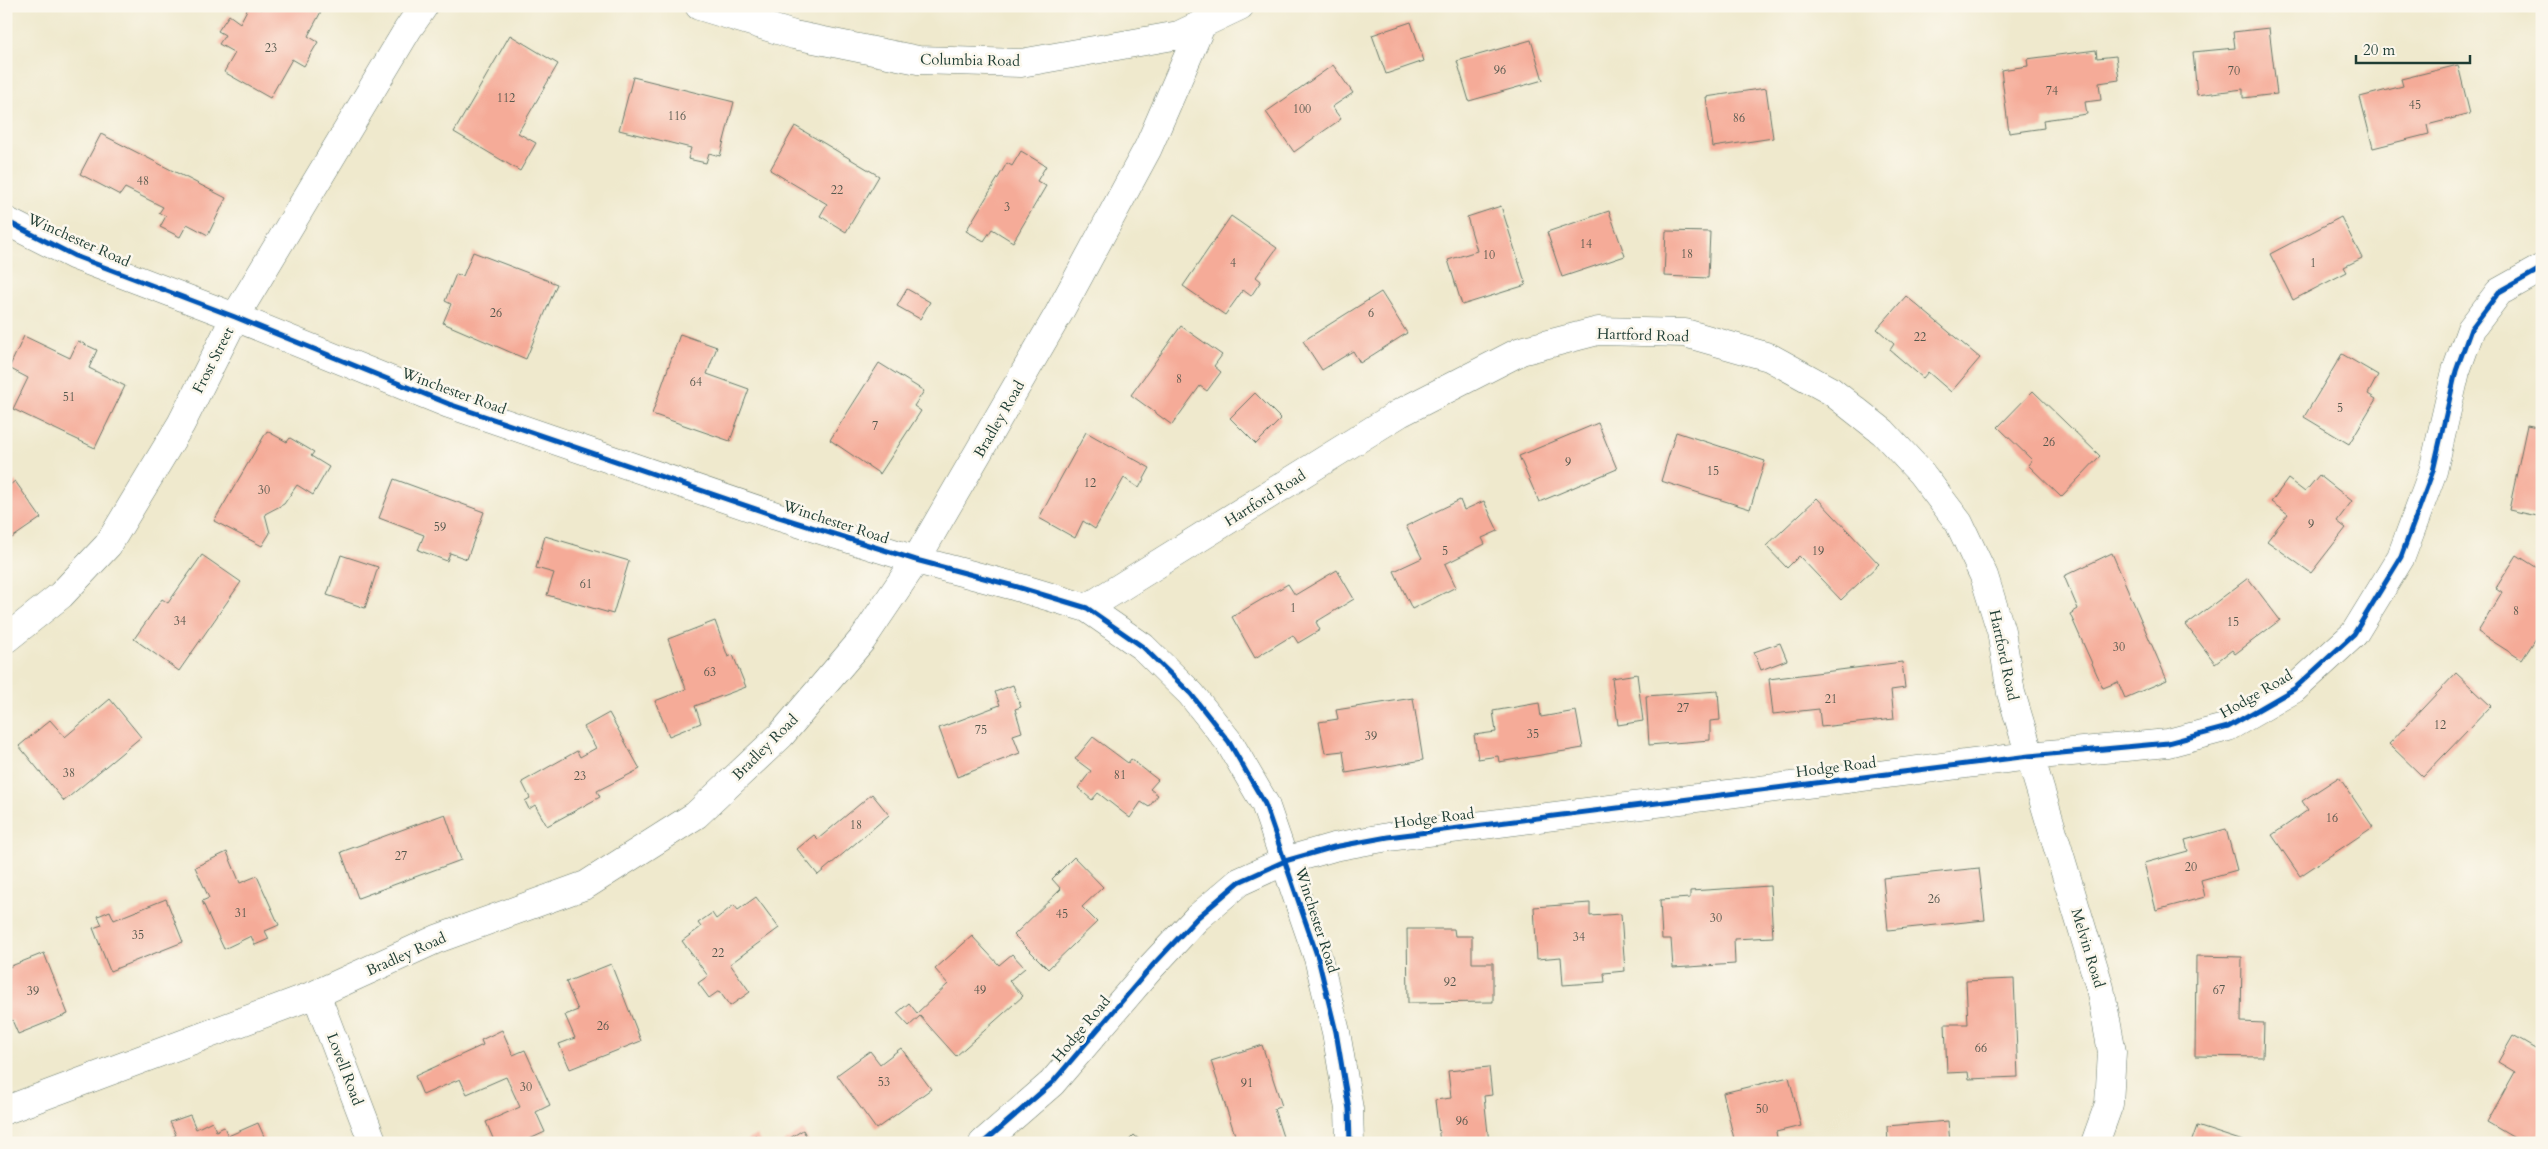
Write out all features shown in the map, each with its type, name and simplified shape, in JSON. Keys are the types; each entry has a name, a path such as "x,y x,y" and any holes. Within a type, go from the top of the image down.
{"street":[{"name":"Frost Street","path":"6,639 61,595 108,545 181,424 235,318 408,28 424,6"},
{"name":"Columbia Road","path":"699,6 794,35 918,60 1021,62 1179,35 1240,6"},
{"name":"Bradley Road","path":"6,1110 316,994 437,939 586,885 696,815 780,735 862,640 916,560 1059,313 1148,148 1202,24"},
{"name":"Winchester Road","path":"6,221 75,256 449,404 776,516 916,560 1087,608 1143,647 1191,694 1229,742 1265,804 1318,958 1334,1023 1348,1109 1350,1143"},
{"name":"Hodge Road","path":"983,1143 1052,1083 1152,966 1197,918 1239,882 1285,861 1334,847 1388,837 2029,756 2168,743 2228,727 2294,689 2354,634 2401,557 2433,471 2456,371 2471,329 2499,292 2542,268"},
{"name":"Hartford Road","path":"1087,608 1400,413 1521,351 1598,331 1685,333 1769,356 1831,391 1883,432 1920,473 1958,522 1984,576 2001,632 2011,693 2029,756"},
{"name":"Melvin Road","path":"2029,756 2100,988 2112,1052 2109,1104 2095,1143"},
{"name":"Lovell Road","path":"316,994 373,1143"}],"building":[{"path":"249,6 261,9 263,6 324,6 308,36 318,42 304,66 292,59 270,98 224,72 235,53 219,44 225,35 218,31 229,15 240,23"},
{"path":"1411,22 1424,61 1386,74 1372,35"},
{"path":"2269,28 2277,94 2243,98 2243,89 2197,95 2193,52 2235,48 2233,32"},
{"path":"510,35 558,64 518,133 536,143 520,171 454,132"},
{"path":"1531,40 1543,80 1469,101 1457,61"},
{"path":"2096,50 2097,58 2116,56 2119,80 2099,83 2101,100 2085,102 2087,114 2043,120 2044,128 2009,133 2001,70 2028,66 2027,59"},
{"path":"1333,65 1353,93 1332,107 1341,119 1294,152 1266,112"},
{"path":"2458,65 2470,114 2427,125 2429,134 2373,148 2360,97 2403,86 2401,79"},
{"path":"633,77 734,102 720,156 709,153 706,163 688,159 691,148 619,130"},
{"path":"1766,88 1773,138 1713,147 1706,97"},
{"path":"795,126 879,176 846,232 820,216 827,204 770,170"},
{"path":"101,134 226,198 208,235 187,224 180,237 160,227 166,216 159,213 163,207 125,188 120,195 80,174"},
{"path":"1021,151 1046,166 1037,181 1046,186 1013,242 992,229 984,241 966,231 1007,163 1012,166"},
{"path":"1501,206 1526,285 1462,305 1448,260 1477,251 1467,217"},
{"path":"1609,211 1625,256 1562,277 1547,232"},
{"path":"1231,216 1277,248 1256,277 1261,281 1251,296 1243,290 1225,315 1183,286"},
{"path":"2341,217 2362,258 2344,267 2347,272 2293,300 2270,254"},
{"path":"1666,231 1710,232 1708,278 1664,276"},
{"path":"473,252 557,284 526,359 443,323 451,304 445,301 456,274 463,276"},
{"path":"907,289 930,302 920,319 897,306"},
{"path":"1381,292 1407,333 1360,363 1353,351 1322,370 1303,341"},
{"path":"1906,296 1980,358 1951,392 1928,372 1923,378 1890,350 1894,344 1877,329"},
{"path":"1181,326 1222,355 1214,366 1221,372 1207,391 1200,386 1172,425 1131,395"},
{"path":"680,334 717,347 707,374 749,389 730,441 652,414"},
{"path":"24,336 70,358 78,341 97,350 89,368 125,386 95,448 13,409 28,378 9,368"},
{"path":"2342,354 2378,375 2368,394 2376,399 2349,444 2304,417"},
{"path":"879,363 924,391 914,406 921,411 880,474 830,440"},
{"path":"2033,391 2100,456 2061,497 2028,465 2032,460 1998,427"},
{"path":"1255,393 1281,419 1256,444 1230,418"},
{"path":"1598,423 1617,469 1539,502 1519,456"},
{"path":"2527,425 2542,428 2542,517 2509,510"},
{"path":"267,431 287,442 290,438 314,452 311,456 329,467 313,495 297,485 284,504 265,514 270,533 262,546 214,521"},
{"path":"1086,432 1150,468 1139,488 1124,478 1095,529 1083,521 1075,538 1039,518"},
{"path":"1676,432 1765,461 1750,509 1661,481"},
{"path":"2319,475 2352,501 2337,521 2346,528 2311,573 2267,541 2288,514 2271,502 2288,479 2305,492"},
{"path":"394,479 484,512 467,559 450,553 447,561 418,550 424,535 379,518"},
{"path":"15,481 41,518 6,542 6,488"},
{"path":"1817,498 1879,564 1841,600 1799,556 1787,568 1766,546"},
{"path":"1460,500 1464,510 1484,501 1498,531 1482,538 1485,544 1445,564 1456,587 1412,609 1394,571 1422,558 1406,526"},
{"path":"545,536 629,561 613,614 547,595 554,573 536,568"},
{"path":"2112,553 2167,680 2125,698 2118,682 2103,688 2070,614 2078,609 2064,576"},
{"path":"202,555 241,582 179,671 134,639 162,599 168,603"},
{"path":"341,555 378,567 365,608 327,595"},
{"path":"2517,555 2542,571 2542,629 2522,660 2478,632 2502,592 2496,588"},
{"path":"1337,570 1354,599 1316,622 1320,630 1298,643 1293,635 1255,658 1232,617 1288,584 1295,595"},
{"path":"2248,578 2280,620 2235,654 2232,650 2215,663 2186,625"},
{"path":"715,621 728,657 733,655 746,687 695,706 701,723 669,736 655,701 686,689 668,639"},
{"path":"1780,643 1787,660 1761,670 1754,652"},
{"path":"1902,662 1905,688 1891,690 1894,719 1821,727 1819,709 1773,714 1769,679"},
{"path":"2456,673 2491,706 2423,777 2389,744"},
{"path":"1637,674 1643,721 1618,725 1612,678"},
{"path":"1013,685 1021,707 1015,709 1022,732 1013,735 1020,753 957,777 939,728 1000,705 995,692"},
{"path":"1718,691 1720,720 1710,721 1710,740 1649,745 1646,696"},
{"path":"1413,698 1423,760 1346,773 1343,751 1325,753 1319,722 1338,719 1336,710"},
{"path":"110,699 141,737 64,801 19,746 50,720 65,737"},
{"path":"1539,703 1541,717 1576,711 1583,748 1499,762 1498,756 1478,759 1474,735 1496,732 1493,711"},
{"path":"609,713 640,769 597,791 600,797 547,826 535,805 529,809 525,801 530,798 522,782 577,751 580,757 596,748 584,727"},
{"path":"1093,737 1128,763 1131,759 1158,780 1150,789 1158,795 1149,807 1141,802 1130,818 1098,793 1092,800 1078,788 1091,771 1075,759"},
{"path":"2339,777 2373,827 2300,876 2272,835 2308,810 2302,801"},
{"path":"872,794 889,815 818,875 797,849 814,835 818,839"},
{"path":"445,814 461,860 358,898 341,852"},
{"path":"2226,829 2237,870 2201,880 2205,897 2156,910 2144,863 2188,851 2185,840"},
{"path":"227,852 240,883 257,876 279,925 265,931 269,939 255,945 251,936 224,949 202,901 209,898 195,867"},
{"path":"1074,857 1103,887 1082,907 1097,922 1048,969 1014,935 1061,889 1052,879"},
{"path":"1979,868 1985,920 1888,930 1883,878"},
{"path":"1770,886 1773,937 1734,939 1735,964 1673,968 1671,939 1662,939 1660,900 1690,898 1690,891"},
{"path":"756,897 779,928 730,964 750,992 730,1006 719,991 709,998 698,983 708,976 682,941 701,927 698,923 712,913 716,919 734,905 738,910"},
{"path":"166,899 183,942 110,971 93,928 102,925 98,916 110,911 114,920"},
{"path":"1590,903 1590,916 1621,914 1625,971 1604,973 1605,982 1563,985 1561,957 1537,959 1534,907"},
{"path":"1407,929 1454,929 1455,936 1472,936 1472,963 1493,963 1493,1002 1408,1003"},
{"path":"972,936 999,965 1012,954 1025,968 1009,981 1023,996 956,1056 920,1016 909,1026 897,1013 909,1003 917,1013 948,984 935,969"},
{"path":"44,953 68,1014 18,1034 12,1020 6,1023 6,968"},
{"path":"2196,956 2242,957 2241,1022 2264,1023 2263,1057 2195,1056"},
{"path":"611,964 641,1041 570,1069 559,1044 575,1038 565,1015 578,1010 566,982"},
{"path":"2014,979 2018,1077 1969,1079 1968,1072 1947,1073 1945,1024 1968,1024 1966,981"},
{"path":"502,1030 513,1055 525,1050 550,1105 536,1112 545,1132 521,1143 495,1143 486,1122 520,1107 506,1077 467,1094 460,1079 423,1095 415,1076 483,1045 481,1040"},
{"path":"2513,1036 2542,1053 2542,1130 2535,1143 2523,1143 2487,1122 2515,1072 2498,1062"},
{"path":"1262,1045 1282,1106 1274,1109 1285,1143 1224,1143 1223,1139 1235,1135 1211,1061"},
{"path":"901,1048 931,1089 876,1129 837,1075 870,1051 880,1064"},
{"path":"1489,1067 1492,1095 1484,1096 1489,1143 1440,1143 1435,1100 1451,1098 1448,1071"},
{"path":"1789,1077 1801,1126 1776,1132 1778,1143 1735,1143 1723,1093"},
{"path":"190,1115 196,1129 212,1121 216,1131 224,1127 228,1136 258,1123 267,1143 173,1143 171,1138 176,1135 170,1122"},
{"path":"1948,1121 1950,1143 1888,1143 1887,1126"},
{"path":"2197,1126 2246,1142 2246,1143 2191,1143"},
{"path":"803,1130 810,1143 782,1143"},
{"path":"756,1135 761,1143 744,1143"},
{"path":"1134,1135 1143,1143 1126,1143"}],"cycle path":[{"path":"6,221 75,256 235,317 449,404 776,516 916,560 1087,608 1143,647 1191,694 1229,742 1265,804 1318,958 1336,1032 1349,1109 1350,1143"},
{"path":"983,1143 1052,1083 1152,966 1197,918 1239,882 1285,861 1334,847 1388,837 2029,756 2168,743 2228,727 2294,689 2354,634 2401,557 2433,471 2456,371 2471,329 2499,292 2542,268"}]}
